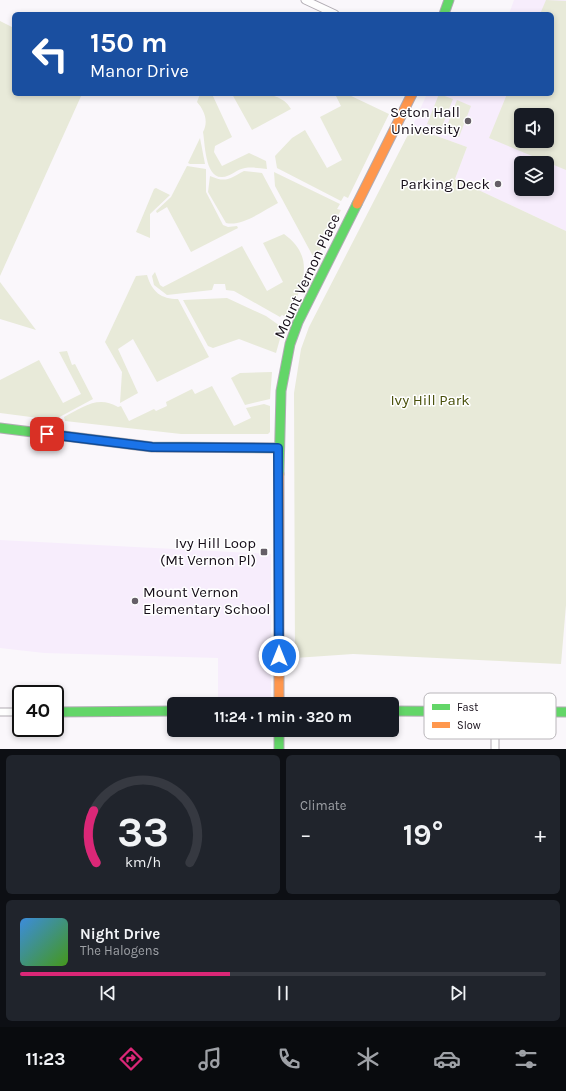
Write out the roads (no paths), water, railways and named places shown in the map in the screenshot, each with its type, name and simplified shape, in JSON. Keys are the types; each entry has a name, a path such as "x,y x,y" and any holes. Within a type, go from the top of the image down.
{"street":[{"path":"305,0 331,12"},
{"path":"445,12 449,0"},
{"name":"Mount Vernon Place","path":"279,697 278,448 283,374 291,340 411,96"},
{"path":"0,428 152,447 278,448"},
{"path":"64,712 167,711"},
{"path":"0,712 12,712"},
{"path":"399,712 424,712"},
{"path":"279,737 279,749"}],"place":[{"name":"Seton Hall University","path":"468,121"},
{"name":"Parking Deck","path":"498,184"},
{"name":"Ivy Hill Loop (Mt Vernon Pl)","path":"264,552"},
{"name":"Mount Vernon Elementary School","path":"135,601"}],"park label":[{"name":"Ivy Hill Park","path":"430,400"}]}
